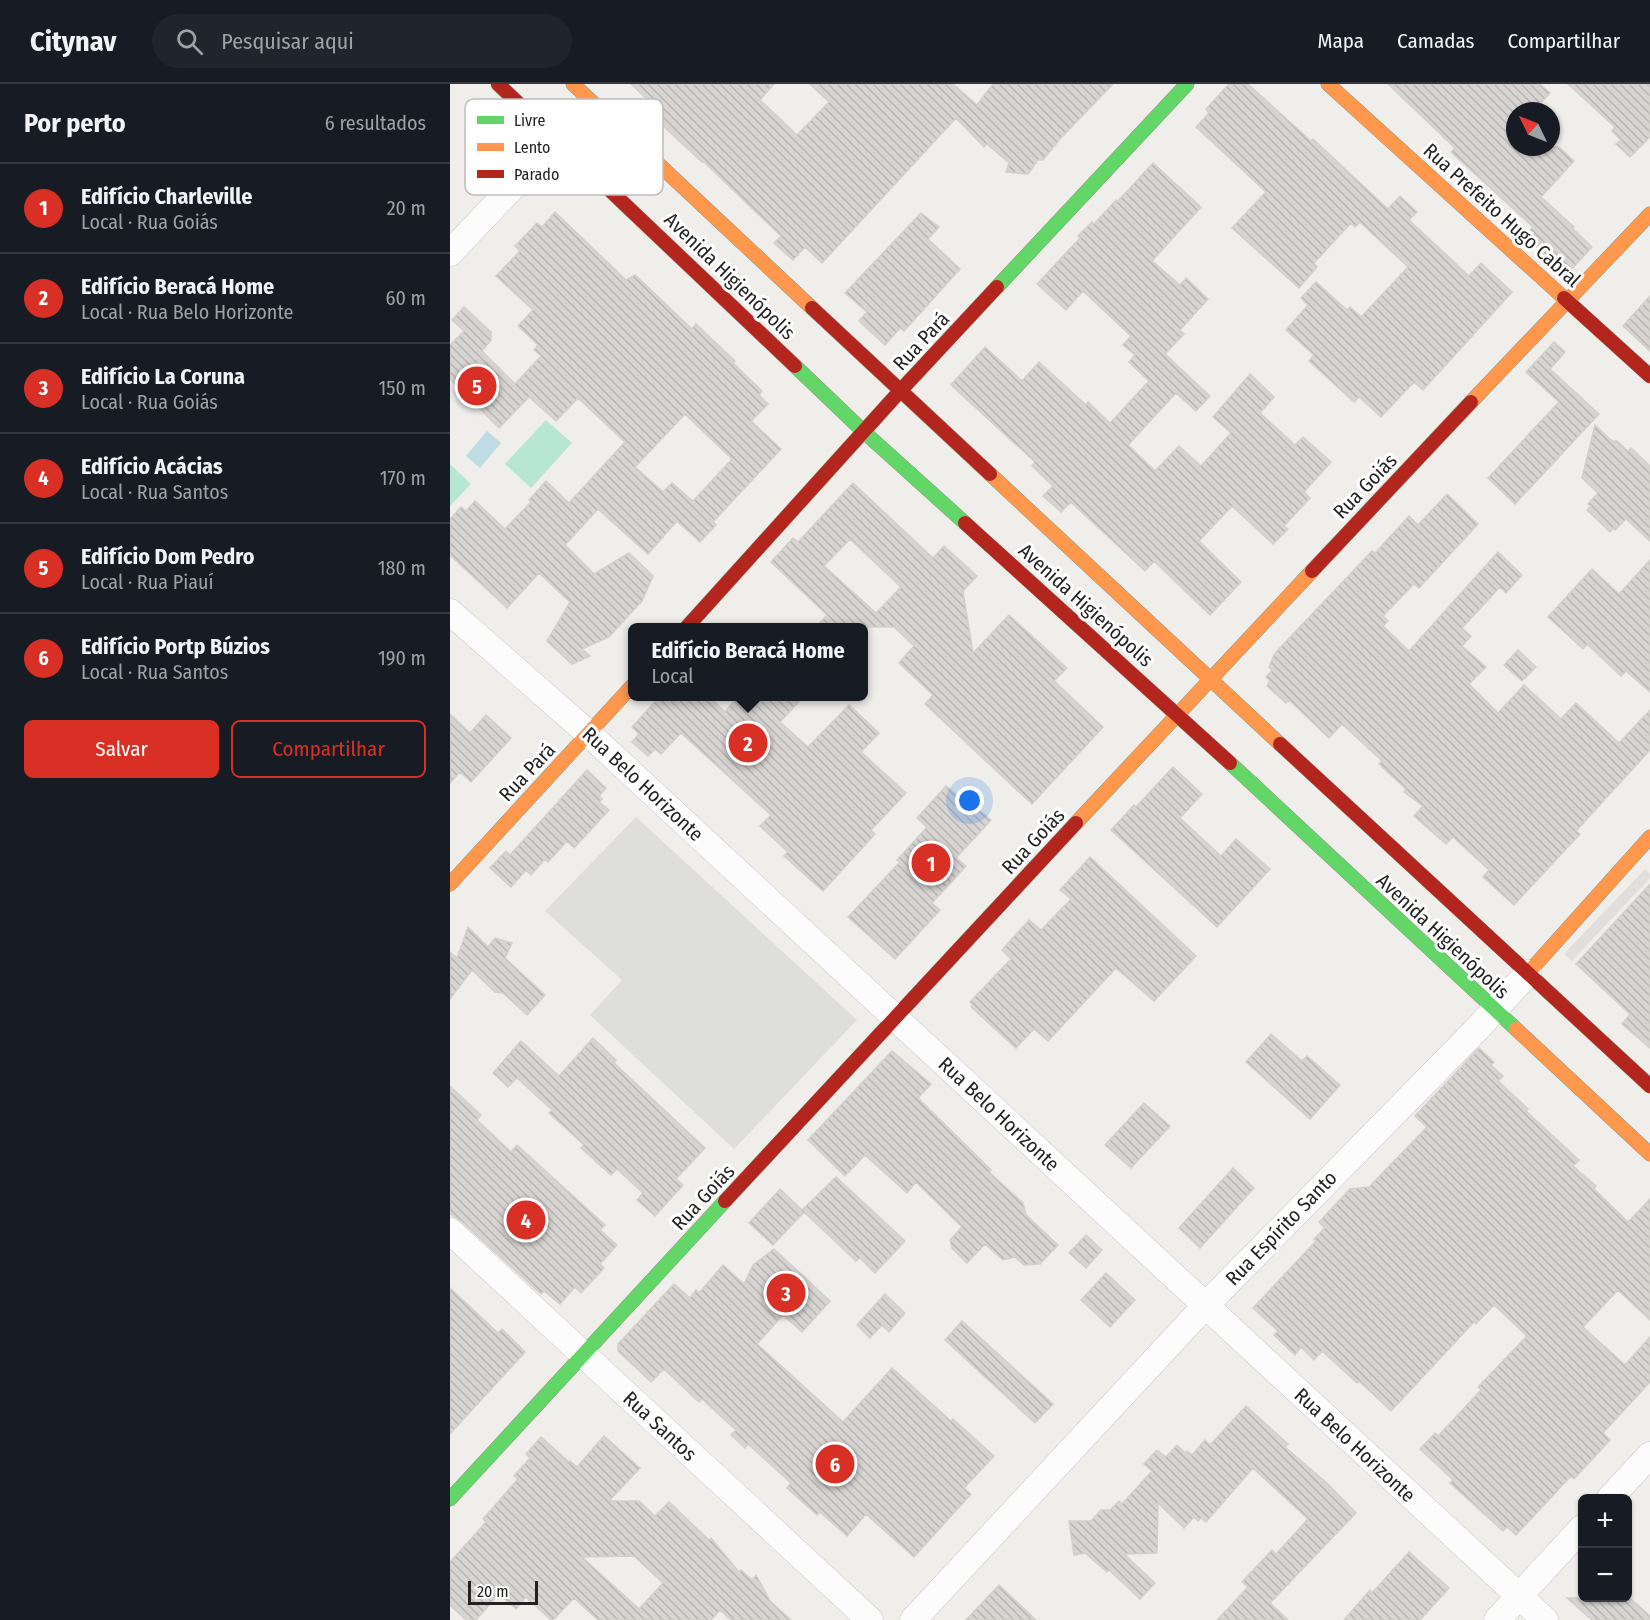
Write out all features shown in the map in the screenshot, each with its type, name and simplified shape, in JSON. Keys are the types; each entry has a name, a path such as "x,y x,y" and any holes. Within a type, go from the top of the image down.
{"main road":[{"name":"Avenida Higienópolis","path":"498,84 517,99"},
{"name":"Avenida Higienópolis","path":"573,84 584,99"},
{"name":"Rua Pará","path":"690,623 863,431 1187,84"},
{"name":"Rua Prefeito Hugo Cabral","path":"1328,84 1650,376"},
{"path":"594,99 603,90"},
{"name":"Avenida Higienópolis","path":"663,173 901,390 1209,679 1650,1086"},
{"name":"Avenida Higienópolis","path":"622,195 863,431 1177,713 1650,1154"},
{"name":"Rua Goiás","path":"450,1499 1177,713 1650,214"},
{"name":"Rua Pará","path":"450,884 628,691"},
{"name":"Rua Espírito Santo","path":"1528,973 1650,837"}],"street":[{"path":"450,253 505,195"},
{"name":"Rua Belo Horizonte","path":"450,612 589,734 1545,1620"},
{"name":"Rua Espírito Santo","path":"913,1620 1205,1306 1528,973"},
{"name":"Rua Santos","path":"450,1231 870,1620"},
{"path":"1614,1494 1650,1455"},
{"path":"1497,1620 1578,1532"}],"shaded area":[{"path":"636,817 857,1020 734,1149 590,1015 622,980 545,911"},
{"path":"1645,869 1650,874 1650,878 1572,961 1564,954"}],"green space":[{"path":"546,420 572,443 531,488 505,464"},
{"path":"450,464 471,484 450,506"}],"water":[{"path":"487,431 501,443 480,468 466,456"}],"building":[{"path":"631,84 774,84 760,100 797,135 829,102 810,84 953,84 977,105 993,84 1113,84 1043,160 1038,160 1028,174 1006,172 1009,163 987,144 984,147 956,118 822,263 805,247 793,260 774,243 781,236 663,126 665,122 663,120 663,99 647,99"},
{"path":"1229,84 1248,84 1311,141 1313,139 1388,209 1400,196 1417,212 1409,220 1469,276 1481,263 1512,292 1423,390 1414,382 1381,417 1359,397 1354,402 1309,361 1314,355 1286,330 1308,305 1301,298 1316,282 1347,310 1350,307 1361,317 1408,267 1360,222 1355,227 1351,223 1314,263 1317,267 1299,288 1232,228 1266,192 1196,127 1209,113 1206,109"},
{"path":"1388,84 1540,84 1550,93 1542,102 1506,102 1506,156 1560,156 1560,148 1574,161 1541,197 1592,247 1566,275 1524,236 1533,227 1451,152 1455,148"},
{"path":"1568,84 1650,84 1650,137 1630,157 1616,144 1621,140 1612,131 1615,127"},
{"path":"1153,163 1201,207 1152,261 1180,285 1186,278 1208,299 1180,330 1184,334 1165,354 1210,396 1196,411 1176,393 1128,445 1155,471 1179,446 1201,466 1231,433 1213,417 1250,374 1274,397 1260,413 1295,445 1303,437 1331,462 1304,492 1310,498 1284,526 1288,529 1273,544 1232,506 1199,541 1241,582 1210,615 1154,561 1145,571 1071,502 1061,512 1043,496 1053,486 1032,466 1035,462 951,385 985,347 1022,381 1039,362 1086,405 1088,402 1110,423 1149,381 1129,362 1135,355 1123,345 1131,336 1083,291 1066,310 1037,284 1080,238 1078,236 1092,222 1094,224 1116,200 1117,202"},
{"path":"555,212 626,280 635,275 692,329 696,324 735,361 733,363 762,391 759,395 768,404 751,421 781,449 713,522 716,525 700,542 677,521 648,554 598,509 565,545 594,574 629,553 653,576 642,601 609,637 582,649 590,656 572,664 547,641 570,602 539,573 507,608 450,555 450,519 461,507 466,511 475,501 505,529 531,502 529,500 546,481 569,503 625,442 578,398 556,421 529,397 499,428 450,379 450,345 464,331 452,320 464,307 491,332 491,340 482,351 515,384 541,356 534,350 538,345 518,326 533,310 496,276 520,251 515,246 537,223 542,227","holes":["685,414 732,459 693,501 672,483 663,492 635,467"]},
{"path":"921,213 939,227 928,239 960,269 904,331 900,328 885,345 859,321 867,312 845,293"},
{"path":"1650,296 1650,351 1623,326"},
{"path":"1554,342 1565,352 1550,369 1599,414 1515,504 1488,478 1559,402 1526,372"},
{"path":"1595,425 1612,441 1617,441 1628,451 1631,448 1650,466 1650,541 1626,519 1610,532 1587,510 1591,506 1588,504 1598,493 1582,478"},
{"path":"853,483 933,558 944,546 977,576 963,591 973,653 1009,615 1067,668 1054,681 1103,727 1032,804 925,704 933,695 899,663 914,646 894,627 868,627 868,623 820,623 827,615 771,562 793,538 798,542","holes":["850,539 901,587 876,613 824,566"]},
{"path":"1447,494 1478,524 1419,588 1414,584 1383,616 1388,621 1383,626 1409,651 1498,552 1522,575 1506,593 1500,587 1462,628 1471,636 1462,646 1486,667 1469,684 1498,713 1524,685 1561,719 1576,703 1619,743 1650,710 1650,750 1576,831 1580,834 1514,905 1483,877 1489,870 1453,837 1446,844 1414,816 1423,806 1404,792 1406,789 1379,764 1382,761 1342,724 1329,738 1289,700 1286,703 1267,686 1270,681 1266,677 1272,670 1269,667 1278,650 1372,551 1375,553 1409,516 1418,525"},
{"path":"1650,560 1650,692 1626,671 1621,676 1587,644 1583,649 1548,617 1592,569 1619,594"},
{"path":"1518,650 1536,667 1522,681 1504,665"},
{"path":"655,701 714,701 725,712 734,701 799,701 780,722 808,747 849,705 879,733 861,752 906,793 871,830 875,834 823,891 784,856 788,852 760,826 771,815 681,733 661,754 655,749 648,756 632,742 639,734 632,727"},
{"path":"450,714 470,733 486,715 511,738 471,782 460,772 450,783"},
{"path":"1173,767 1202,794 1180,818 1221,856 1236,839 1270,869 1217,927 1111,830"},
{"path":"587,770 606,788 599,796 602,799 599,802 609,810 574,848 567,841 548,862 545,859 531,875 526,870 511,887 490,868 506,851 510,855"},
{"path":"946,786 975,811 977,808 991,820 956,858 966,866 932,903 940,910 895,959 848,917 900,862 897,860 927,827 917,818"},
{"path":"1090,857 1196,956 1154,1001 1116,968 1048,1041 1034,1029 1016,1048 971,1007 973,1005 970,1002 1011,959 1002,950 1029,920 1041,930 1071,899 1060,890"},
{"path":"1650,884 1650,1048 1622,1024 1630,1014 1576,964"},
{"path":"468,927 488,947 495,938 512,943 505,958 545,995 527,1015 503,993 495,992 472,970 450,999 450,952 457,958"},
{"path":"1271,1034 1302,1061 1307,1056 1340,1085 1310,1119 1246,1062"},
{"path":"593,1038 616,1060 614,1063 705,1148 676,1179 683,1185 655,1216 637,1200 643,1193 617,1169 611,1175 581,1148 584,1145 549,1113 552,1110 517,1078 508,1087 493,1073 521,1041 559,1076"},
{"path":"1479,1048 1494,1062 1491,1065 1503,1076 1498,1081 1528,1109 1526,1111 1579,1160 1573,1166 1596,1186 1594,1189 1628,1222 1650,1199 1650,1320 1618,1290 1583,1327 1625,1365 1650,1337 1650,1382 1603,1433 1610,1440 1574,1479 1571,1476 1516,1535 1507,1527 1503,1531 1450,1483 1453,1480 1420,1449 1435,1433 1438,1436 1481,1390 1478,1387 1527,1336 1494,1305 1476,1324 1474,1322 1391,1411 1322,1351 1314,1360 1301,1347 1295,1355 1274,1335 1278,1331 1253,1308 1316,1241 1314,1239 1325,1228 1319,1222 1350,1189 1369,1187 1427,1127 1415,1116"},
{"path":"892,1051 931,1084 918,1098 991,1170 989,1172 1023,1203 1026,1215 1058,1245 1040,1264 1024,1265 1015,1257 1003,1260 985,1244 967,1263 952,1248 950,1240 962,1227 916,1182 907,1193 865,1155 845,1176 808,1140"},
{"path":"450,1086 481,1115 477,1120 511,1152 517,1145 605,1225 600,1230 617,1245 600,1264 604,1268 581,1293 575,1287 560,1304 544,1291 541,1294 460,1220 450,1214"},
{"path":"1144,1103 1170,1126 1131,1168 1105,1145"},
{"path":"1233,1168 1254,1188 1200,1248 1179,1228"},
{"path":"836,1177 905,1241 875,1273 860,1258 856,1261 804,1212 773,1245 749,1223 780,1189 802,1210"},
{"path":"1086,1235 1102,1250 1086,1268 1069,1253"},
{"path":"774,1249 830,1301 802,1332 783,1315 757,1344 843,1422 892,1368 994,1456 964,1488 971,1494 914,1557 866,1514 847,1536 820,1512 817,1515 787,1488 791,1483 748,1444 745,1448 731,1435 736,1430 702,1399 699,1402 664,1369 651,1382 618,1351 618,1344 674,1284 690,1298 696,1290 699,1293 723,1265 744,1284 753,1265"},
{"path":"1106,1273 1135,1300 1110,1327 1081,1300"},
{"path":"450,1288 498,1333 502,1329 525,1352 450,1434"},
{"path":"885,1294 905,1313 889,1332 882,1325 870,1338 857,1325"},
{"path":"962,1321 1053,1404 1035,1423 945,1340"},
{"path":"1246,1406 1288,1444 1285,1447 1328,1484 1356,1513 1270,1603 1288,1620 1217,1620 1248,1587 1242,1582 1272,1550 1276,1554 1308,1519 1253,1468 1206,1522 1201,1518 1198,1521 1194,1517 1184,1528 1158,1503 1157,1553 1124,1554 1155,1583 1140,1599 1109,1570 1107,1572 1085,1553 1074,1555 1069,1521 1091,1521 1101,1510 1110,1510 1119,1501 1122,1504 1152,1471 1144,1464 1157,1450 1166,1457 1177,1445 1185,1453 1187,1451 1192,1455 1205,1440 1210,1445"},
{"path":"604,1436 640,1468 609,1501 639,1501 655,1516 669,1502 709,1540 711,1538 739,1572 741,1570 752,1580 756,1575 770,1601 791,1620 731,1620 720,1610 711,1620 598,1620 574,1598 551,1620 526,1597 516,1609 499,1594 476,1620 466,1620 450,1605 450,1562 486,1522 483,1519 518,1479 514,1476 530,1458 526,1454 541,1437 577,1467","holes":["634,1556 663,1583 639,1609 582,1557"]},
{"path":"1409,1552 1449,1588 1420,1620 1344,1620 1370,1590 1372,1593"},
{"path":"999,1585 1036,1620 966,1620"},
{"path":"1567,1598 1578,1598 1578,1602 1632,1602 1632,1600 1650,1616 1650,1620 1592,1620"}],"traffic: fast":[{"path":"997,287 1187,84"},
{"path":"795,366 965,523"},
{"path":"1230,763 1516,1029"},
{"path":"450,1499 725,1201"}],"traffic: slow":[{"path":"573,84 589,99"},
{"path":"1328,84 1564,298"},
{"path":"663,168 812,308"},
{"path":"1471,402 1650,214"},
{"path":"990,474 1280,744"},
{"path":"1076,823 1312,571"},
{"path":"450,884 628,690"},
{"path":"1528,973 1650,837"},
{"path":"1516,1029 1650,1154"}],"traffic: jam":[{"path":"498,84 514,99"},
{"path":"615,195 795,366"},
{"path":"691,623 997,287"},
{"path":"1564,298 1650,376"},
{"path":"812,308 990,474"},
{"path":"1312,571 1471,402"},
{"path":"965,523 1230,763"},
{"path":"1280,744 1650,1086"},
{"path":"725,1201 1076,823"}],"place":[{"name":"Edifício Dom Pedro","path":"477,386"},
{"name":"Edifício Beracá Home","path":"748,743"},
{"name":"Edifício Charleville","path":"931,863"},
{"name":"Edifício Acácias","path":"526,1220"},
{"name":"Edifício La Coruna","path":"786,1293"},
{"name":"Edifício Portp Búzios","path":"835,1464"}]}
